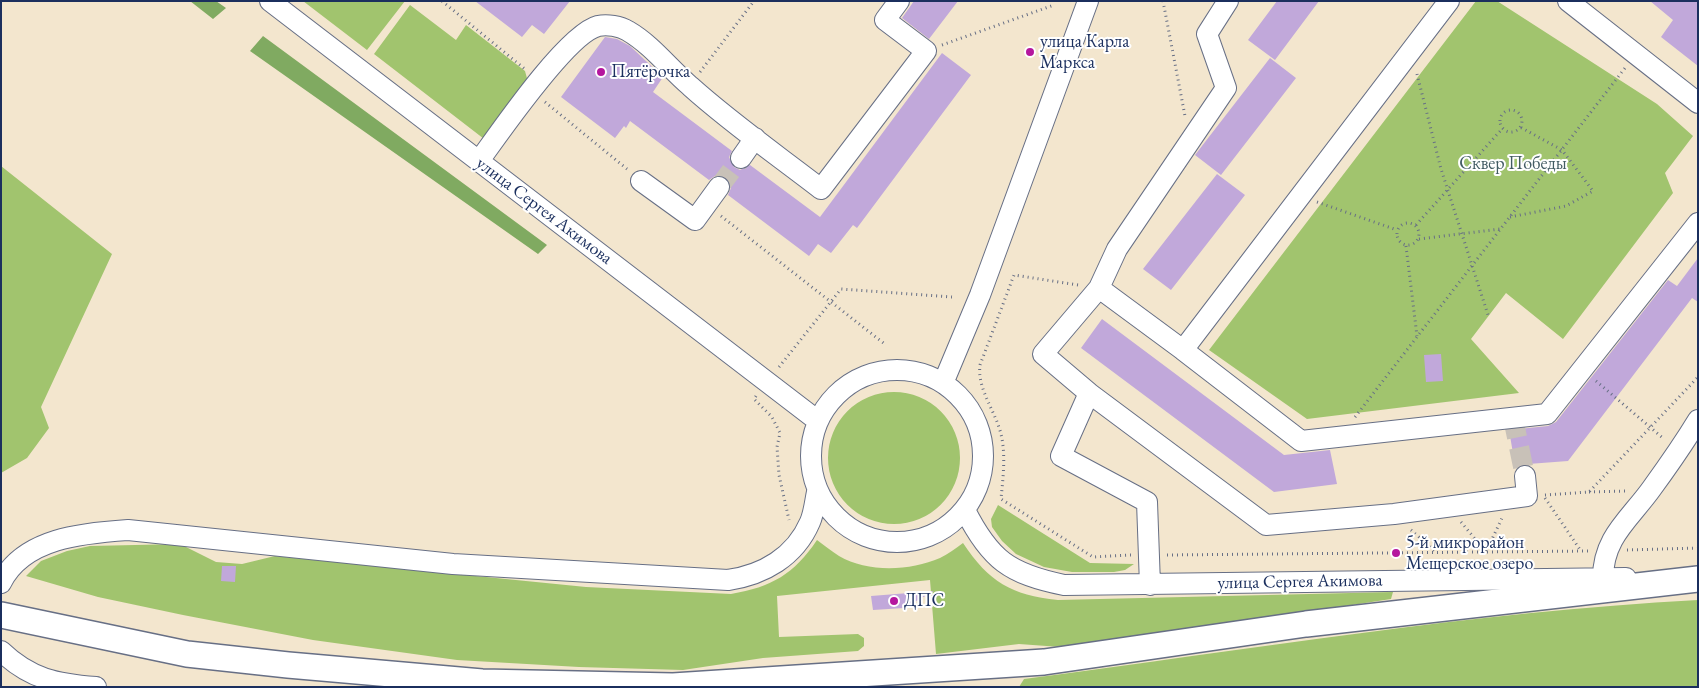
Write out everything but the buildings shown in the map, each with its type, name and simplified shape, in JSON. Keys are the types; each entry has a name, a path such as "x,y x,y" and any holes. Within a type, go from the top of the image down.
{"main road":[{"path":"11,617 187,654 482,682 673,686 887,674 1044,662 1306,624 1698,579"},
{"path":"887,674 922,687"}],"street":[{"name":"улица Сергея Акимова","path":"270,1 818,421"},
{"path":"479,161 565,51 587,31 599,26 614,26 627,31 662,58 690,86 820,189 926,51 885,20 899,1"},
{"path":"944,381 980,295 1088,1"},
{"path":"1228,1 1207,34 1226,88 1117,249 1099,288 1043,354 1089,393 1266,525 1394,514 1527,496 1524,476"},
{"path":"1182,350 1449,1"},
{"path":"1568,1 1698,103"},
{"path":"741,158 755,138"},
{"path":"641,181 695,220 719,188"},
{"path":"1099,288 1301,441 1340,437 1547,414 1698,223"},
{"path":"1,584 8,570 36,549 77,534 128,530 453,564 728,580 762,572 780,560 795,546 810,522 817,492 811,448 818,421 835,397 858,380 886,371 914,372 944,381 963,401 977,425 983,453 979,481 965,510 948,526 922,539 895,542 867,537 843,523 827,508 817,492"},
{"path":"1089,393 1062,456 1147,502 1150,585"},
{"path":"1603,578 1603,564 1614,534 1650,490 1696,426"},
{"name":"улица Сергея Акимова","path":"965,510 977,534 998,558 1015,571 1036,579 1064,585 1603,578 1698,579"},
{"path":"1,651 16,666 46,680 96,687"}],"path":[{"path":"442,1 641,181"},
{"path":"690,86 754,1"},
{"path":"1163,1 1190,140"},
{"path":"926,51 1054,5"},
{"path":"1411,53 1448,189 1488,315"},
{"path":"1340,437 1636,54"},
{"path":"1507,110 1519,111 1522,116 1520,127 1512,132 1502,129 1499,125 1500,120 1507,110"},
{"path":"1510,217 1566,206 1593,191 1562,150 1520,127"},
{"path":"1416,225 1502,129"},
{"path":"1301,196 1397,230"},
{"path":"706,205 832,301 886,345"},
{"path":"1408,222 1416,225 1420,231 1419,239 1414,244 1406,246 1400,243 1396,237 1397,230 1408,222"},
{"path":"1419,239 1501,228"},
{"path":"1406,246 1417,337"},
{"path":"785,528 789,520 779,475 777,447 780,433 772,417 754,399 841,289 952,297"},
{"path":"1582,370 1651,426 1677,452"},
{"path":"1589,492 1698,376"},
{"path":"1581,551 1542,495 1650,490"},
{"path":"1448,507 1486,552 1513,498"},
{"path":"1394,514 1436,552"}],"green space":[{"path":"190,1 216,1 226,8 213,19"},
{"path":"303,1 405,1 367,50"},
{"name":"Сквер Победы","path":"1476,1 1497,1 1657,104 1693,136 1665,173 1673,193 1563,339 1506,293 1471,339 1519,393 1307,419 1209,350"},
{"path":"410,5 456,40 466,25 525,71 528,82 488,142 374,54"},
{"path":"263,36 547,245 538,254 250,51"},
{"path":"1,166 112,254 41,407 49,428 27,458 1,473"},
{"path":"894,392 907,393 919,397 941,411 955,433 959,445 959,471 955,483 941,505 919,519 907,523 894,524 881,523 869,519 847,505 833,483 829,471 828,458 829,445 833,433 847,411 869,397 881,393"},
{"path":"998,505 1090,563 1134,564 1125,570 1114,572 1072,572 1044,567 1016,554 1002,541 992,527 991,519"},
{"path":"817,540 850,562 876,568 916,566 943,556 963,543 982,568 1003,584 1027,594 1058,600 1393,592 1391,599 1074,648 1019,644 936,654 930,580 777,596 779,637 858,634 864,638 864,646 858,651 763,658 683,670 579,667 457,660 313,640 98,597 26,576 41,561 67,551 90,546 180,544 216,562 242,564 275,556 586,587 731,594 770,583 781,577 800,562"},
{"path":"1698,600 1698,687 1019,687 1024,679 1360,633 1529,613"}],"tunnel":[{"path":"719,187 741,158"},
{"path":"1513,418 1525,476"}],"place":[{"name":"улица Карла Маркса","path":"1030,52"},
{"name":"Пятёрочка","path":"601,72"},
{"name":"5-й микрорайон Мещерское озеро","path":"1396,553"},
{"name":"ДПС","path":"894,601"}]}
